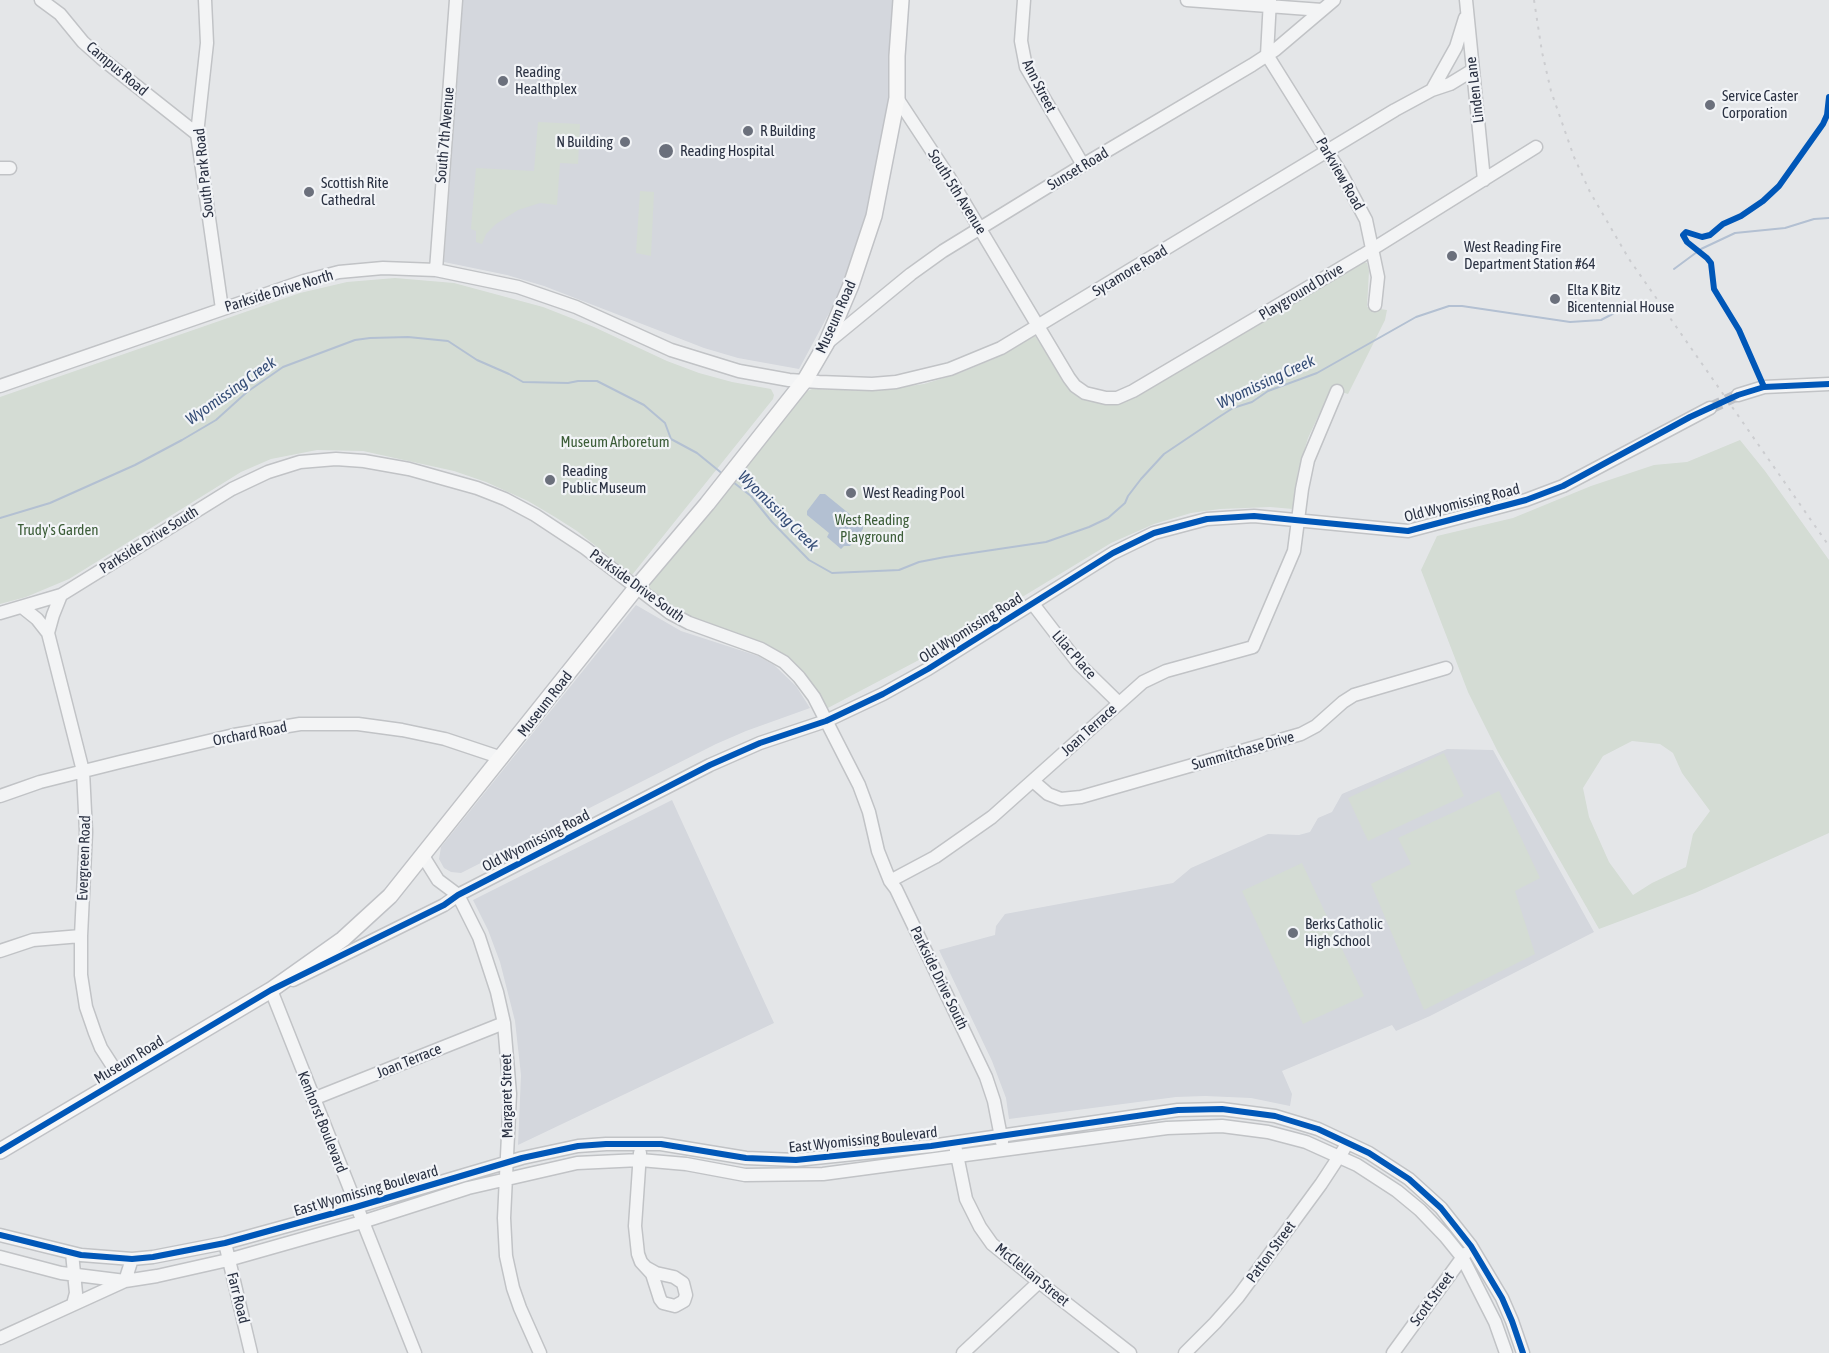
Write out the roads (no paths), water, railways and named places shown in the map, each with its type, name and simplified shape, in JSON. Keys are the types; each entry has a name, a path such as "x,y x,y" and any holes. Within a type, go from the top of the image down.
{"main road":[{"path":"897,98 901,0"},
{"name":"Museum Road","path":"0,1151 271,990 343,939 390,896 805,380 826,344 851,285 874,216 897,98"}],"street":[{"name":"Campus Road","path":"41,0 60,14 83,42 101,58 197,134"},
{"name":"South Park Road","path":"205,0 207,42 197,134 222,309"},
{"name":"South 7th Avenue","path":"436,270 456,0"},
{"name":"Ann Street","path":"1024,0 1021,41 1026,67 1083,165"},
{"path":"1187,0 1270,3 1322,10"},
{"name":"Sunset Road","path":"826,344 911,274 980,228 1267,55 1334,0"},
{"path":"1267,55 1270,3"},
{"path":"1432,90 1456,47 1467,6"},
{"name":"Linden Lane","path":"1467,6 1485,180"},
{"name":"Parkview Road","path":"1267,55 1328,152 1366,220 1378,277 1375,305"},
{"name":"Sycamore Road","path":"805,380 872,384 896,382 962,365 991,353 1395,110 1473,70"},
{"name":"South 5th Avenue","path":"897,98 950,177 1065,371"},
{"name":"Playground Drive","path":"1065,371 1075,386 1095,397 1126,395 1373,248 1536,147"},
{"name":"Parkside Drive North","path":"0,386 304,281 339,272 383,268 436,270 518,287 582,310 671,350 739,371 805,380"},
{"path":"1738,395 1764,387 1829,384"},
{"path":"1299,519 1308,460 1337,391"},
{"name":"Old Wyomissing Road","path":"271,990 444,905 458,895 738,752 826,721 928,669 1113,553 1167,529 1224,517 1254,516 1408,531 1516,503 1571,483 1710,408"},
{"name":"Parkside Drive South","path":"0,613 61,595 250,479 300,462 336,459 364,461 432,474 505,499 560,530 670,613 689,623 761,649 783,662 809,690 840,745 866,802 878,851 890,881 896,889 983,1071 994,1101 1003,1150"},
{"name":"Joan Terrace","path":"890,881 960,840 992,817 1136,687 1159,674 1253,647 1294,551 1299,519"},
{"path":"48,633 61,595"},
{"name":"Lilac Place","path":"1033,604 1079,664 1119,702"},
{"name":"Evergreen Road","path":"22,607 37,619 48,633 83,771 86,832 81,975 89,1018 101,1048 121,1079"},
{"name":"Summitchase Drive","path":"1033,781 1048,794 1061,799 1082,797 1301,734 1317,726 1354,695 1446,668"},
{"name":"Orchard Road","path":"0,796 40,782 83,771 276,727 330,723 402,730 444,739 502,758"},
{"name":"Margaret Street","path":"423,856 438,880 458,895 484,951 494,980 504,1023 510,1094 504,1218 510,1274 520,1308 540,1353"},
{"path":"0,951 33,940 81,936"},
{"name":"Kenhorst Boulevard","path":"271,990 415,1353"},
{"name":"Joan Terrace","path":"313,1099 504,1023"},
{"path":"1222,1108 1222,1126"},
{"name":"East Wyomissing Boulevard","path":"0,1235 72,1253 104,1257 132,1258 178,1254 356,1207 522,1158 578,1146 641,1143 678,1146 746,1158 796,1160 955,1142 1178,1110 1222,1108 1285,1119 1318,1129 1388,1164 1426,1194 1442,1208 1472,1246 1502,1298 1523,1353"},
{"name":"East Wyomissing Boulevard","path":"0,1257 74,1275 125,1281 228,1260 362,1222 437,1196 577,1163 640,1160 686,1164 745,1175 823,1174 1167,1128 1222,1126 1287,1136 1339,1155 1397,1191 1420,1210 1462,1257 1492,1314 1506,1353"},
{"name":"McClellan Street","path":"955,1142 966,1199 980,1227 992,1244 1130,1353"},
{"name":"Patton Street","path":"1185,1353 1240,1294 1321,1184 1348,1142"},
{"path":"641,1143 635,1240 638,1254 647,1268"},
{"name":"Farr Road","path":"225,1243 251,1353"},
{"name":"Scott Street","path":"1393,1353 1472,1246"},
{"path":"72,1253 76,1293 73,1304"},
{"path":"0,1338 125,1281 132,1258"},
{"path":"963,1353 1039,1282"}],"water":[{"path":"820,494 825,494 863,525 863,529 850,546 844,546 841,549 827,537 829,533 807,515 807,511"}],"waterway":[{"name":"Wyomissing Creek","path":"1674,269 1701,249 1735,233 1785,228 1814,219 1829,218"},
{"name":"Wyomissing Creek","path":"733,482 751,496 772,522 809,560 832,573 899,570 919,562 945,557 1046,542 1108,518 1125,503 1141,479 1164,454 1233,408 1252,402 1268,391 1317,373 1416,317 1449,306 1462,306 1570,322 1601,320 1622,309"},
{"name":"Wyomissing Creek","path":"0,518 50,503 135,465 182,440 216,420 247,392 283,367 355,340 370,338 408,337 448,341 477,360 523,382 597,381 644,405 665,423 671,439 697,453 724,475"}],"tunnel":[{"path":"1710,408 1738,395"}],"railway":[{"path":"1534,0 1551,91 1574,157 1590,192 1629,259 1829,546"}],"place":[{"name":"Reading Healthplex","path":"503,81"},
{"name":"Service Caster Corporation","path":"1710,105"},
{"name":"R Building","path":"748,131"},
{"name":"N Building","path":"625,142"},
{"name":"Reading Hospital","path":"666,151"},
{"name":"Scottish Rite Cathedral","path":"309,192"},
{"name":"West Reading Fire Department Station #64","path":"1452,256"},
{"name":"Elta K Bitz Bicentennial House","path":"1555,299"},
{"name":"Reading Public Museum","path":"550,480"},
{"name":"West Reading Pool","path":"851,493"},
{"name":"Berks Catholic High School","path":"1293,933"}],"park label":[{"name":"Museum Arboretum","path":"615,442"},
{"name":"West Reading Playground","path":"872,528"},
{"name":"Trudy's Garden","path":"58,530"}]}
